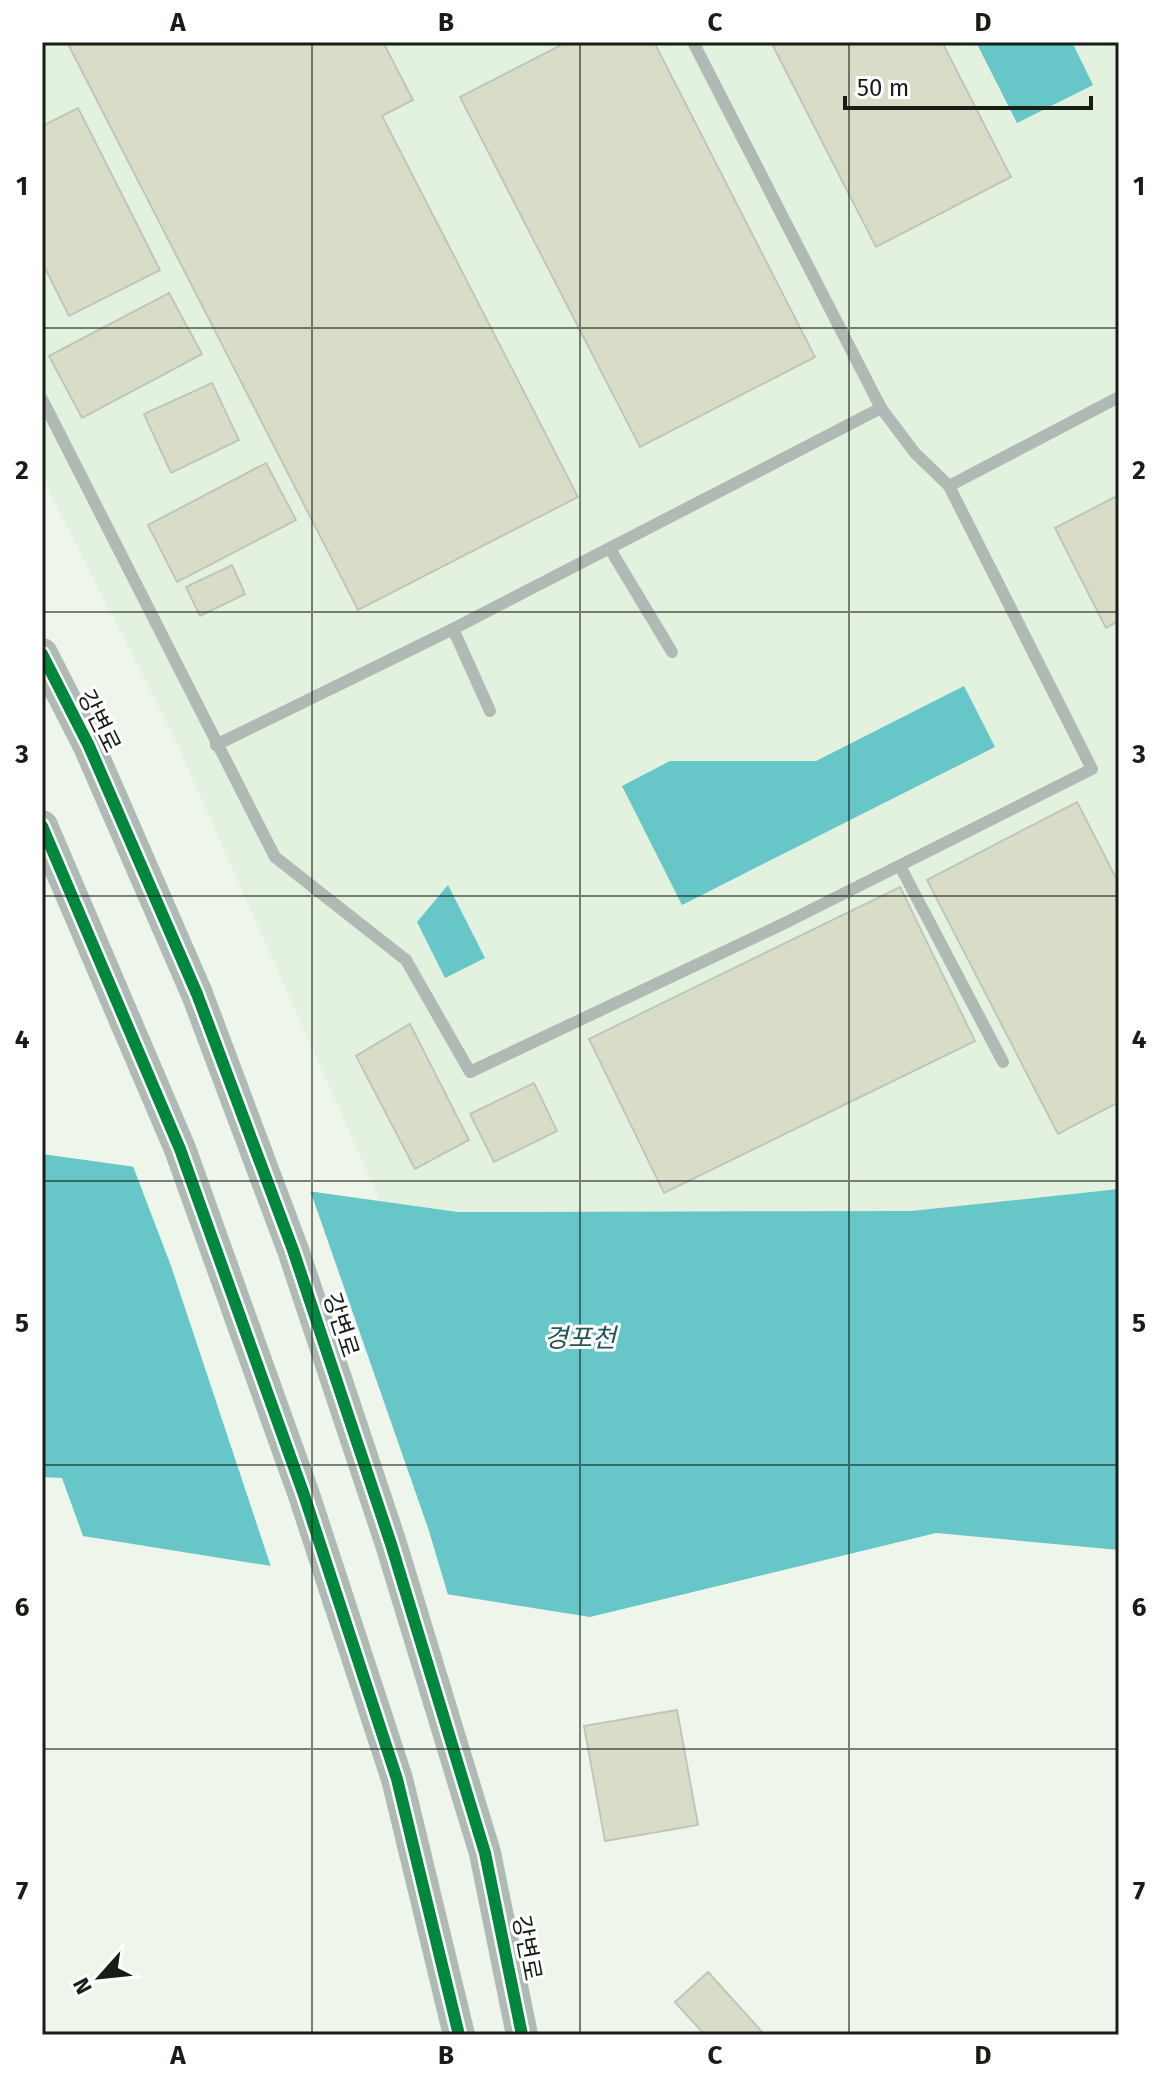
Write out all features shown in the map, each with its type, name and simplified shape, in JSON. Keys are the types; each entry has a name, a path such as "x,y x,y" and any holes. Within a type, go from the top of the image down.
{"street":[{"name":"강변로","path":"42,654 89,746 197,994 293,1250 391,1544 485,1853 522,2035"},
{"path":"42,826 180,1149 304,1495 397,1779 459,2035"}],"lane":[{"path":"42,399 275,857 406,960 470,1072 900,866 1092,769 949,486 915,453 881,408 693,42"},
{"path":"949,486 1119,397"},
{"path":"216,745 453,629 881,408"},
{"path":"610,549 672,652"},
{"path":"453,629 490,711"},
{"path":"900,866 1003,1062"}],"shaded area":[{"path":"42,42 1119,42 1119,1189 911,1211 458,1212 380,1201 177,744 42,477"}],"water":[{"path":"976,42 1072,42 1093,85 1017,123"},
{"path":"964,686 995,747 682,905 622,786 670,761 816,761"},
{"path":"448,885 485,958 445,978 417,922"},
{"name":"경포천","path":"42,1154 458,1212 911,1211 1119,1189 1119,1550 936,1533 590,1617 83,1536 62,1478 42,1477"}],"pier":[{"path":"131,1161 309,1187 428,1528 449,1598 272,1570 171,1266"}],"building":[{"path":"67,42 383,42 413,100 382,116 578,497 358,610"},
{"path":"567,42 654,42 815,357 640,447 460,97"},
{"path":"771,42 942,42 1011,177 876,247"},
{"path":"78,108 160,270 69,316 42,262 42,126"},
{"path":"169,293 202,354 82,418 49,356"},
{"path":"212,383 239,440 171,473 144,414"},
{"path":"266,463 296,520 177,582 148,525"},
{"path":"1119,495 1119,621 1106,628 1055,528"},
{"path":"232,565 245,594 200,616 186,587"},
{"path":"1077,802 1119,884 1119,1102 1058,1134 927,880"},
{"path":"900,887 975,1041 664,1193 589,1039"},
{"path":"410,1024 469,1140 415,1169 356,1056"},
{"path":"534,1083 557,1131 494,1162 470,1114"},
{"path":"677,1710 698,1825 605,1841 584,1726"},
{"path":"708,1972 765,2035 705,2035 675,2002"}],"cycle path":[{"path":"42,654 89,746 197,994 293,1250 391,1544 485,1853 522,2035"},
{"path":"42,826 180,1149 304,1495 397,1779 459,2035"}]}
